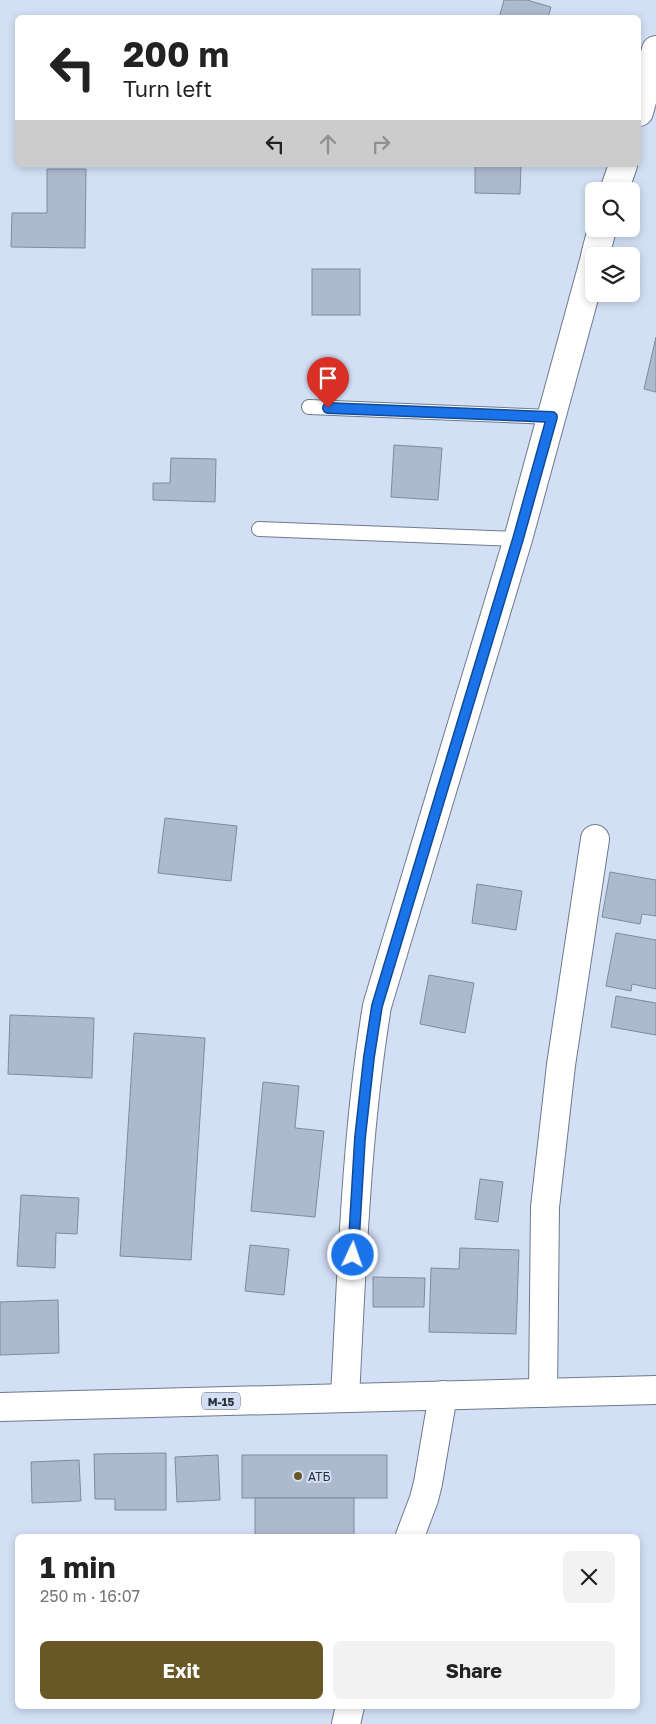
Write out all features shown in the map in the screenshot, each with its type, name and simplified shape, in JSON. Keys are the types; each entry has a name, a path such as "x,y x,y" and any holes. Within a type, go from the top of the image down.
{"main road":[{"path":"641,105 656,50"},
{"path":"617,182 622,167"},
{"path":"344,1397 360,1138 377,1006 518,539 585,294"},
{"path":"543,1393 545,1207 560,1065 595,839"},
{"name":"М-15","path":"0,1407 443,1394 656,1390"},
{"path":"411,1534 428,1483 443,1394"},
{"path":"346,1724 349,1709"}],"lane":[{"path":"309,408 552,417"},
{"path":"259,529 518,539"}],"building":[{"path":"504,0 527,0 551,7 549,15 500,15"},
{"path":"475,167 521,167 520,194 475,193"},
{"path":"47,169 86,169 85,248 11,247 12,213 47,213"},
{"path":"312,269 360,269 360,315 312,315"},
{"path":"656,337 656,392 644,389"},
{"path":"394,445 442,448 438,500 391,497"},
{"path":"171,458 216,459 215,502 153,500 153,483 170,483"},
{"path":"165,818 237,826 231,881 158,873"},
{"path":"610,872 656,880 656,916 642,914 640,924 602,917"},
{"path":"477,884 522,891 516,930 472,923"},
{"path":"616,933 656,940 656,989 632,984 631,991 606,986"},
{"path":"429,975 474,983 465,1033 420,1024"},
{"path":"616,996 656,1003 656,1035 611,1027"},
{"path":"10,1015 94,1018 92,1078 8,1074"},
{"path":"134,1033 205,1038 191,1260 120,1256"},
{"path":"263,1082 299,1086 295,1128 324,1131 315,1217 251,1211"},
{"path":"480,1179 503,1182 498,1222 475,1219"},
{"path":"21,1195 79,1198 77,1234 56,1233 55,1268 17,1266"},
{"path":"250,1245 289,1249 284,1295 245,1291"},
{"path":"460,1248 519,1250 516,1334 429,1332 431,1268 459,1269"},
{"path":"373,1277 425,1278 424,1307 373,1307"},
{"path":"58,1300 59,1353 0,1355 0,1302"},
{"path":"166,1453 166,1510 115,1510 115,1499 95,1499 94,1454"},
{"path":"218,1455 220,1500 177,1502 175,1457"},
{"path":"242,1455 387,1455 387,1498 242,1498"},
{"path":"79,1460 81,1501 32,1503 31,1462"},
{"path":"255,1498 354,1498 354,1534 255,1534"}],"place":[{"name":"АТБ","path":"298,1476"}],"route":[{"path":"328,408 552,417 518,539 377,1006 360,1138 353,1255"}]}
